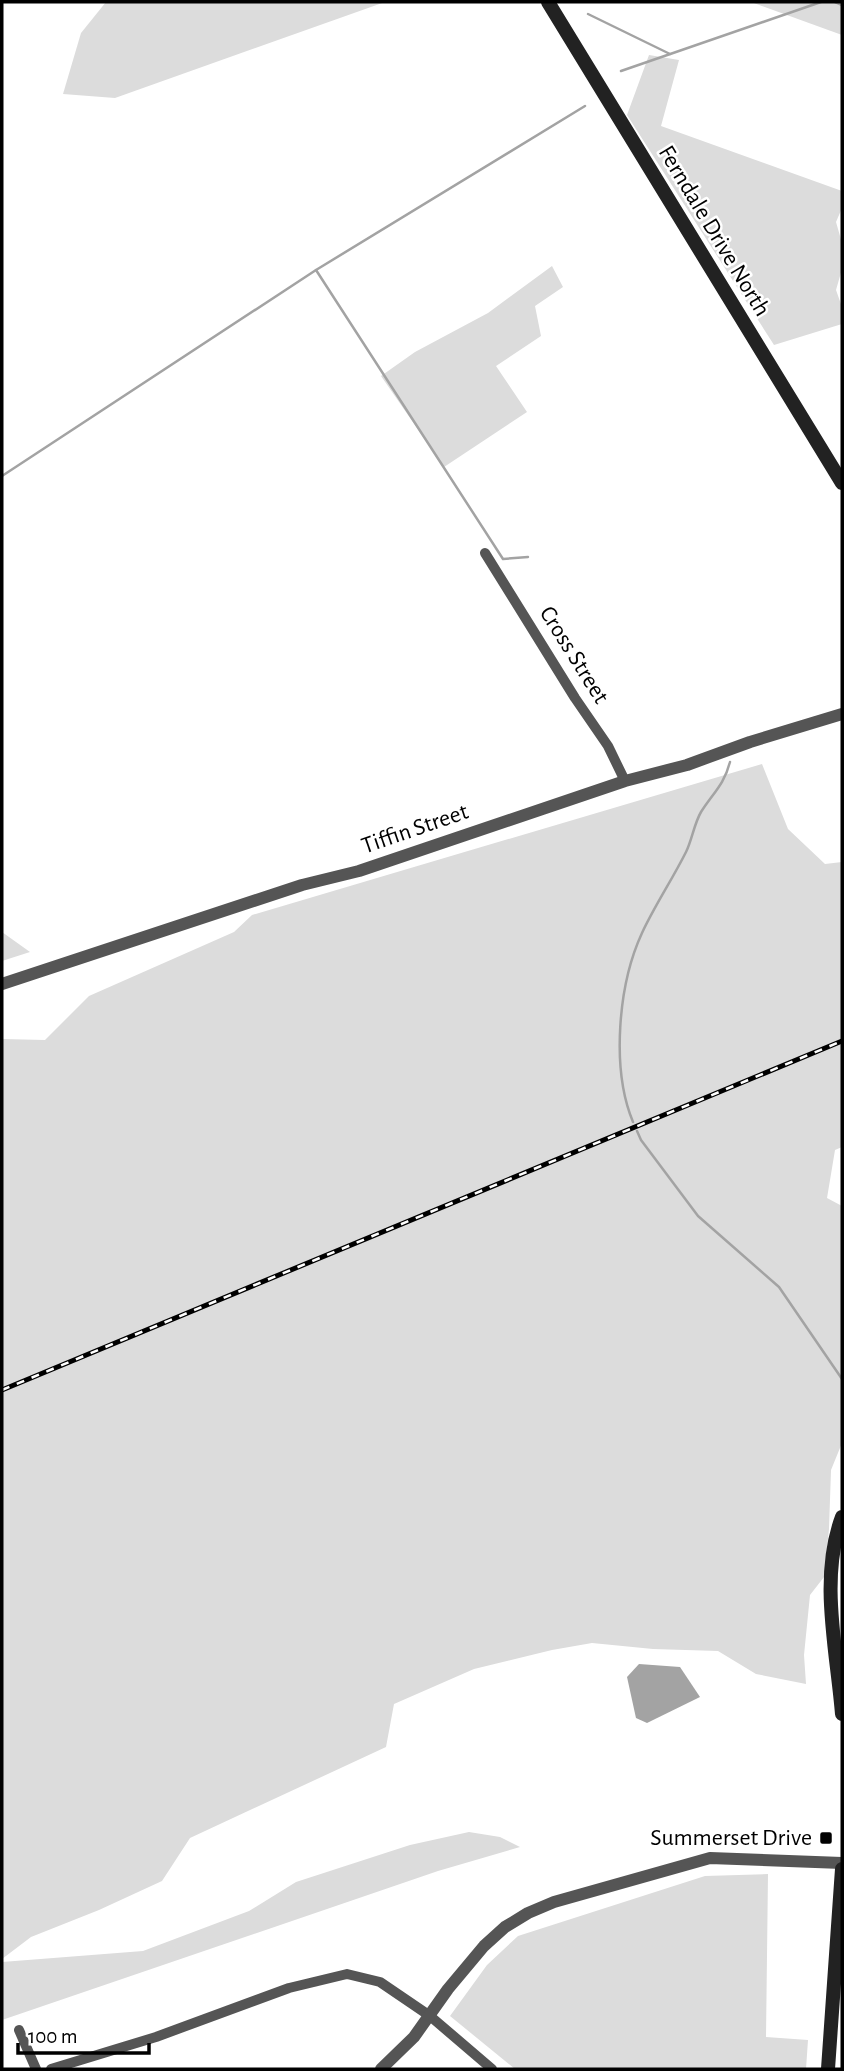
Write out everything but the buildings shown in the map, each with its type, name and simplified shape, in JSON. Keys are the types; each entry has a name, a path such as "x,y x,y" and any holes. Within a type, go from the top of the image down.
{"main road":[{"name":"Ferndale Drive North","path":"548,2 842,483"},
{"path":"842,1517 833,1559 831,1594 842,1714"},
{"path":"828,2069 838,1979 842,1869"}],"street":[{"name":"Cross Street","path":"485,553 608,746 625,781"},
{"name":"Tiffin Street","path":"2,984 302,885 359,870 625,781 687,765 842,715"},
{"path":"381,2069 414,2037 448,1989 491,1940 505,1927 528,1913 554,1902 710,1858 842,1863"},
{"path":"51,2069 156,2037 289,1988 347,1974 380,1982 430,2016 492,2069"},
{"path":"19,2030 36,2069"}],"shaded area":[{"path":"106,2 385,2 115,98 63,94 81,33"},
{"path":"751,2 842,2 842,35"},
{"path":"649,55 679,60 661,126 842,191 842,208 836,222 842,243 842,269 836,290 842,307 842,324 774,345 627,115"},
{"path":"552,266 563,287 535,306 541,336 496,366 527,412 444,467 381,376 415,352 488,313"},
{"path":"762,764 788,829 825,864 842,862 842,1147 835,1150 827,1198 842,1206 842,1443 831,1470 824,1577 810,1595 804,1655 806,1684 756,1674 718,1651 653,1649 592,1643 474,1669 394,1704 386,1747 190,1838 162,1881 31,1937 2,1959 2,1039 45,1040 89,996 234,932 252,915"},
{"path":"2,932 30,952 2,961"},
{"path":"639,1664 680,1667 700,1697 647,1723 636,1718 627,1677"},
{"path":"469,1832 500,1837 520,1847 438,1871 2,2020 2,1962 143,1951 249,1911 296,1882 410,1845"},
{"path":"768,1874 766,2037 808,2040 806,2069 515,2069 450,2016 487,1965 518,1936 705,1876"}],"waterway":[{"path":"621,71 821,2"},
{"path":"835,2 842,5"},
{"path":"588,14 670,54"},
{"path":"2,476 316,270 585,106"},
{"path":"316,270 503,559 528,557"},
{"path":"633,1122 626,1101 620,1053 620,1027 627,977 652,912 686,852 699,817 721,783 730,762"},
{"path":"637,1131 698,1216 779,1287 842,1379"}],"railway":[{"path":"2,1390 842,1041"}],"place":[{"name":"Summerset Drive","path":"826,1838"}]}
